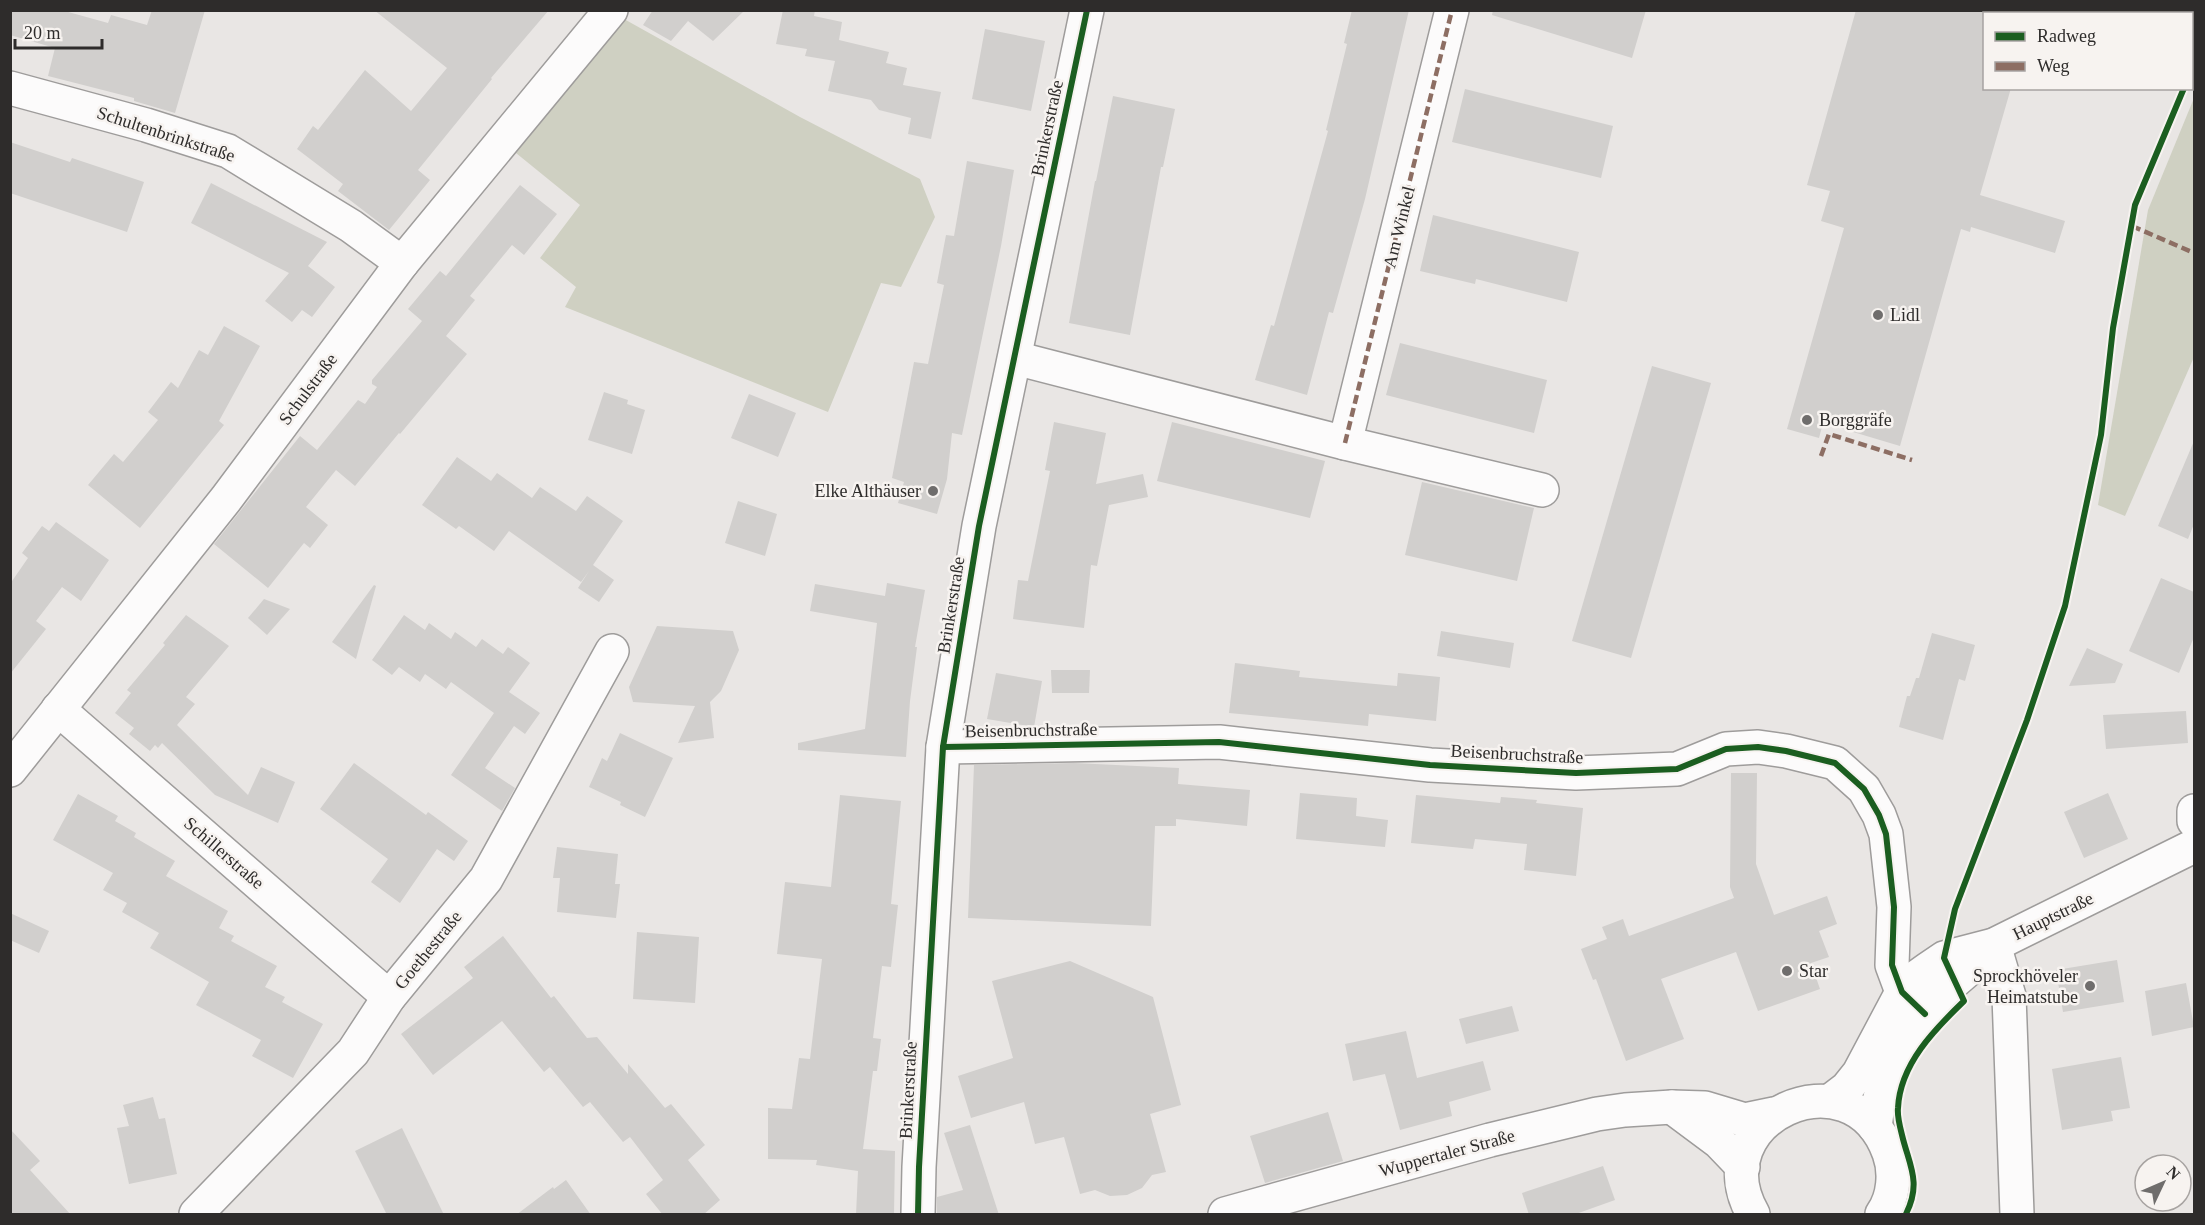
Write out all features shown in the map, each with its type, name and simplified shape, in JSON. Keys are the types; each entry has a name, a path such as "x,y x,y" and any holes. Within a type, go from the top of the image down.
{"street":[{"name":"Schulstraße","path":"10,770 220,506 402,263 611,10"},
{"name":"Brinkerstraße","path":"918,1215 943,747 979,526 1087,10"},
{"name":"Am Winkel","path":"1345,443 1452,10"},
{"name":"Schultenbrinkstraße","path":"10,88 146,125 228,151 351,226 402,263"},
{"path":"1015,358 1345,443 1542,490"},
{"name":"Goethestraße","path":"196,1215 353,1052 389,997 486,879 612,651"},
{"name":"Schillerstraße","path":"58,710 389,997"},
{"name":"Beisenbruchstraße","path":"943,747 1219,742 1430,765 1576,773 1677,769 1726,750 1758,747 1835,764 1864,789 1886,834 1894,907 1892,964 1913,1003"},
{"path":"2194,811 2194,821"},
{"name":"Hauptstraße","path":"2016,1215 2010,996 1994,945 2194,846"},
{"path":"1875,1128 1877,1108 1913,1003 1914,980 1944,958 1994,945"},
{"path":"1830,1101 1848,1088 1913,1003"},
{"path":"1753,1215 1743,1187 1743,1167 1747,1149 1756,1132 1774,1114 1787,1107 1808,1101 1830,1101 1863,1116 1885,1142 1891,1159 1893,1176 1891,1194 1882,1215"},
{"path":"1672,1107 1719,1142 1743,1167"},
{"name":"Wuppertaler Straße","path":"1225,1215 1490,1140 1597,1114 1672,1107 1705,1108 1745,1119 1774,1114"}],"shaded area":[{"path":"624,19 800,117 920,179 935,217 901,287 881,283 828,412 565,307 576,287 540,258 580,205 516,153"},
{"path":"2194,98 2194,357 2125,516 2098,505 2148,210"}],"building":[{"path":"10,10 61,10 108,23 111,15 147,25 152,10 205,10 175,113 134,101 134,98 48,76 55,48 10,35"},
{"path":"374,10 549,10 418,170 430,180 389,230 338,191 343,184 297,149 313,126 318,130 365,70 411,111 447,68"},
{"path":"653,10 745,10 713,41 688,21 671,41 643,25"},
{"path":"783,10 815,10 814,16 842,22 839,40 889,52 886,63 907,68 903,85 941,92 931,139 908,134 911,118 879,110 871,100 828,91 835,61 805,56 807,49 776,44"},
{"path":"1352,10 1409,10 1365,199 1333,313 1329,312 1307,395 1255,380 1271,325 1274,326 1328,131 1326,130 1347,44 1344,43"},
{"path":"1493,10 1646,10 1632,58 1492,15"},
{"path":"1856,10 1984,10 1983,90 2010,90 1980,195 2065,221 2055,253 1971,227 1970,232 1961,229 1900,446 1823,423 1819,438 1787,429 1844,228 1821,221 1830,191 1807,185"},
{"path":"985,29 1045,41 1031,111 972,99"},
{"path":"1465,89 1613,126 1601,178 1452,142"},
{"path":"1113,96 1175,109 1163,167 1161,167 1130,335 1069,323"},
{"path":"10,142 70,162 72,158 144,182 127,232 10,193"},
{"path":"967,161 1014,170 1001,246 962,435 952,433 947,479 937,514 898,503 904,482 892,478 914,362 928,364 944,285 937,283 946,235 954,236"},
{"path":"211,183 327,242 308,266 335,287 312,317 302,310 292,322 265,301 289,273 191,223"},
{"path":"520,185 557,214 524,255 512,245 470,296 475,300 446,336 467,354 400,434 355,486 336,470 306,507 328,525 310,548 304,543 268,588 214,544 300,436 317,450 358,400 365,404 377,387 372,384 372,380 422,321 408,309 440,271 446,276"},
{"path":"1433,215 1579,252 1567,302 1476,279 1475,284 1420,271"},
{"path":"224,326 260,346 219,421 224,425 140,528 88,485 114,454 123,462 158,420 148,412 171,382 178,388 199,350 208,355"},
{"path":"1400,343 1547,380 1534,433 1386,395"},
{"path":"1652,366 1711,383 1631,658 1572,641"},
{"path":"604,392 628,400 627,404 645,410 632,454 588,440"},
{"path":"749,394 796,413 778,457 731,438"},
{"path":"1054,422 1106,433 1096,484 1143,474 1148,497 1109,505 1097,566 1091,565 1084,628 1013,619 1018,580 1028,581 1050,471 1045,470"},
{"path":"1172,422 1325,461 1310,518 1157,481"},
{"path":"2194,441 2194,524 2188,539 2158,526"},
{"path":"457,457 491,481 497,473 532,498 540,487 576,511 587,496 623,521 593,565 614,580 599,602 578,588 589,571 581,582 509,531 494,551 459,526 456,529 422,505"},
{"path":"1422,482 1534,508 1517,581 1405,555"},
{"path":"738,501 777,514 765,556 725,543"},
{"path":"56,522 109,560 81,601 62,587 36,621 46,629 10,674 10,584 28,558 22,553 42,526 49,531"},
{"path":"2161,578 2194,592 2194,637 2179,673 2129,651"},
{"path":"887,583 925,590 915,647 917,647 906,757 798,750 798,743 865,729 877,623 810,611 815,584 885,596"},
{"path":"374,585 376,586 356,659 332,642"},
{"path":"264,599 290,609 267,635 248,618"},
{"path":"186,615 229,646 186,697 195,704 177,725 248,795 261,767 295,782 278,823 215,795 162,743 158,748 155,745 150,751 129,734 134,728 115,713 131,693 127,690 165,645 163,643"},
{"path":"404,615 425,630 429,623 451,639 455,632 476,647 482,639 503,654 508,647 530,663 509,692 540,713 525,734 514,726 485,768 515,788 502,811 451,775 494,713 451,682 446,689 425,674 420,682 399,667 392,675 372,660"},
{"path":"657,626 733,631 739,650 721,691 710,702 714,738 678,743 695,706 633,702 629,687"},
{"path":"1441,631 1514,643 1510,668 1437,656"},
{"path":"1932,633 1975,645 1965,681 1959,679 1943,740 1899,727 1907,696 1910,696 1916,678 1919,678"},
{"path":"2087,648 2123,664 2115,683 2069,686"},
{"path":"1235,663 1300,671 1299,677 1397,686 1398,673 1440,677 1436,721 1369,714 1368,726 1229,713"},
{"path":"1051,670 1090,670 1089,693 1052,693"},
{"path":"996,673 1042,681 1034,727 987,719"},
{"path":"2186,711 2188,743 2106,749 2103,715"},
{"path":"620,733 673,758 645,817 620,805 621,802 589,787 602,758 607,761"},
{"path":"354,763 426,815 428,812 468,841 454,861 437,849 400,903 371,882 388,859 320,809"},
{"path":"1074,763 1179,768 1178,784 1250,790 1247,826 1176,819 1176,826 1155,826 1151,926 968,918 974,765"},
{"path":"1731,773 1757,773 1756,864 1774,915 1827,896 1837,924 1819,931 1829,957 1811,963 1820,989 1758,1011 1736,952 1661,979 1684,1039 1626,1061 1596,979 1593,980 1581,949 1607,939 1602,927 1623,919 1629,936 1734,898 1730,887"},
{"path":"1300,793 1357,798 1356,816 1388,820 1385,847 1296,839"},
{"path":"2108,793 2128,839 2084,858 2064,812"},
{"path":"78,794 118,816 115,821 136,833 134,837 175,861 166,876 228,911 219,928 234,936 231,941 277,966 265,987 285,997 282,1002 323,1024 293,1078 252,1056 261,1040 196,1005 209,982 150,948 159,933 122,912 127,903 103,890 113,873 53,840"},
{"path":"840,795 901,801 891,904 898,905 891,967 882,966 873,1038 881,1039 877,1071 873,1071 863,1149 895,1151 894,1215 856,1215 858,1171 816,1165 817,1160 768,1159 768,1108 792,1109 799,1058 810,1059 822,959 777,954 785,882 831,887"},
{"path":"1416,795 1500,803 1501,797 1537,800 1536,803 1583,808 1576,876 1524,870 1527,844 1475,839 1473,849 1411,843"},
{"path":"557,847 618,854 615,884 620,884 616,918 557,912 560,878 553,878"},
{"path":"10,913 49,931 39,953 10,940"},
{"path":"637,932 699,937 695,1003 633,999"},
{"path":"503,936 551,998 554,996 587,1038 597,1037 628,1074 628,1064 665,1108 671,1104 705,1145 688,1160 720,1200 703,1215 663,1215 646,1194 663,1180 630,1137 623,1142 590,1102 583,1107 550,1067 544,1072 502,1021 433,1075 401,1034 473,978 464,967"},
{"name":"Sprockhöveler Heimatstube","path":"2117,960 2124,1002 2063,1012 2056,970"},
{"path":"1070,961 1153,997 1181,1105 1150,1114 1166,1172 1152,1175 1142,1188 1127,1195 1110,1196 1095,1190 1080,1194 1064,1137 1035,1144 1024,1102 971,1118 958,1076 1013,1058 992,981"},
{"path":"2186,983 2194,1027 2152,1036 2145,991"},
{"path":"1512,1006 1519,1031 1466,1044 1459,1019"},
{"path":"1406,1031 1417,1078 1483,1061 1491,1090 1449,1102 1452,1116 1400,1130 1385,1074 1353,1081 1345,1044"},
{"path":"2121,1057 2130,1108 2111,1111 2113,1121 2062,1130 2052,1069"},
{"path":"153,1097 159,1119 165,1118 177,1174 129,1184 117,1128 129,1126 123,1105"},
{"path":"1328,1112 1343,1161 1265,1183 1250,1136"},
{"path":"970,1125 999,1215 937,1215 937,1197 963,1190 944,1133"},
{"path":"402,1128 444,1215 387,1215 355,1151"},
{"path":"10,1129 40,1161 30,1170 71,1215 10,1215"},
{"path":"1603,1166 1615,1200 1573,1215 1529,1215 1522,1193"},
{"path":"566,1180 591,1215 516,1215 553,1187 554,1189"}],"marked path":[{"path":"1345,443 1452,10"},
{"path":"2132,226 2194,253"},
{"path":"1821,456 1829,434 1912,460"}],"cycle path":[{"path":"918,1214 943,747 979,526 1087,10"},
{"path":"1906,1214 1911,1203 1914,1183 1898,1118 1900,1092 1912,1062 1921,1048 1964,1001 1944,958 1955,909 2027,720 2065,606 2101,435 2113,328 2135,205 2183,90"},
{"path":"943,747 1219,742 1430,765 1576,773 1677,769 1726,749 1758,747 1835,763 1864,789 1879,815 1886,834 1894,907 1892,965 1902,992 1925,1014"}],"place":[{"name":"Lidl","path":"1878,315"},
{"name":"Borggräfe","path":"1807,420"},
{"name":"Elke Althäuser","path":"933,491"},
{"name":"Star","path":"1787,971"},
{"name":"Sprockhöveler Heimatstube","path":"2090,986"}]}
